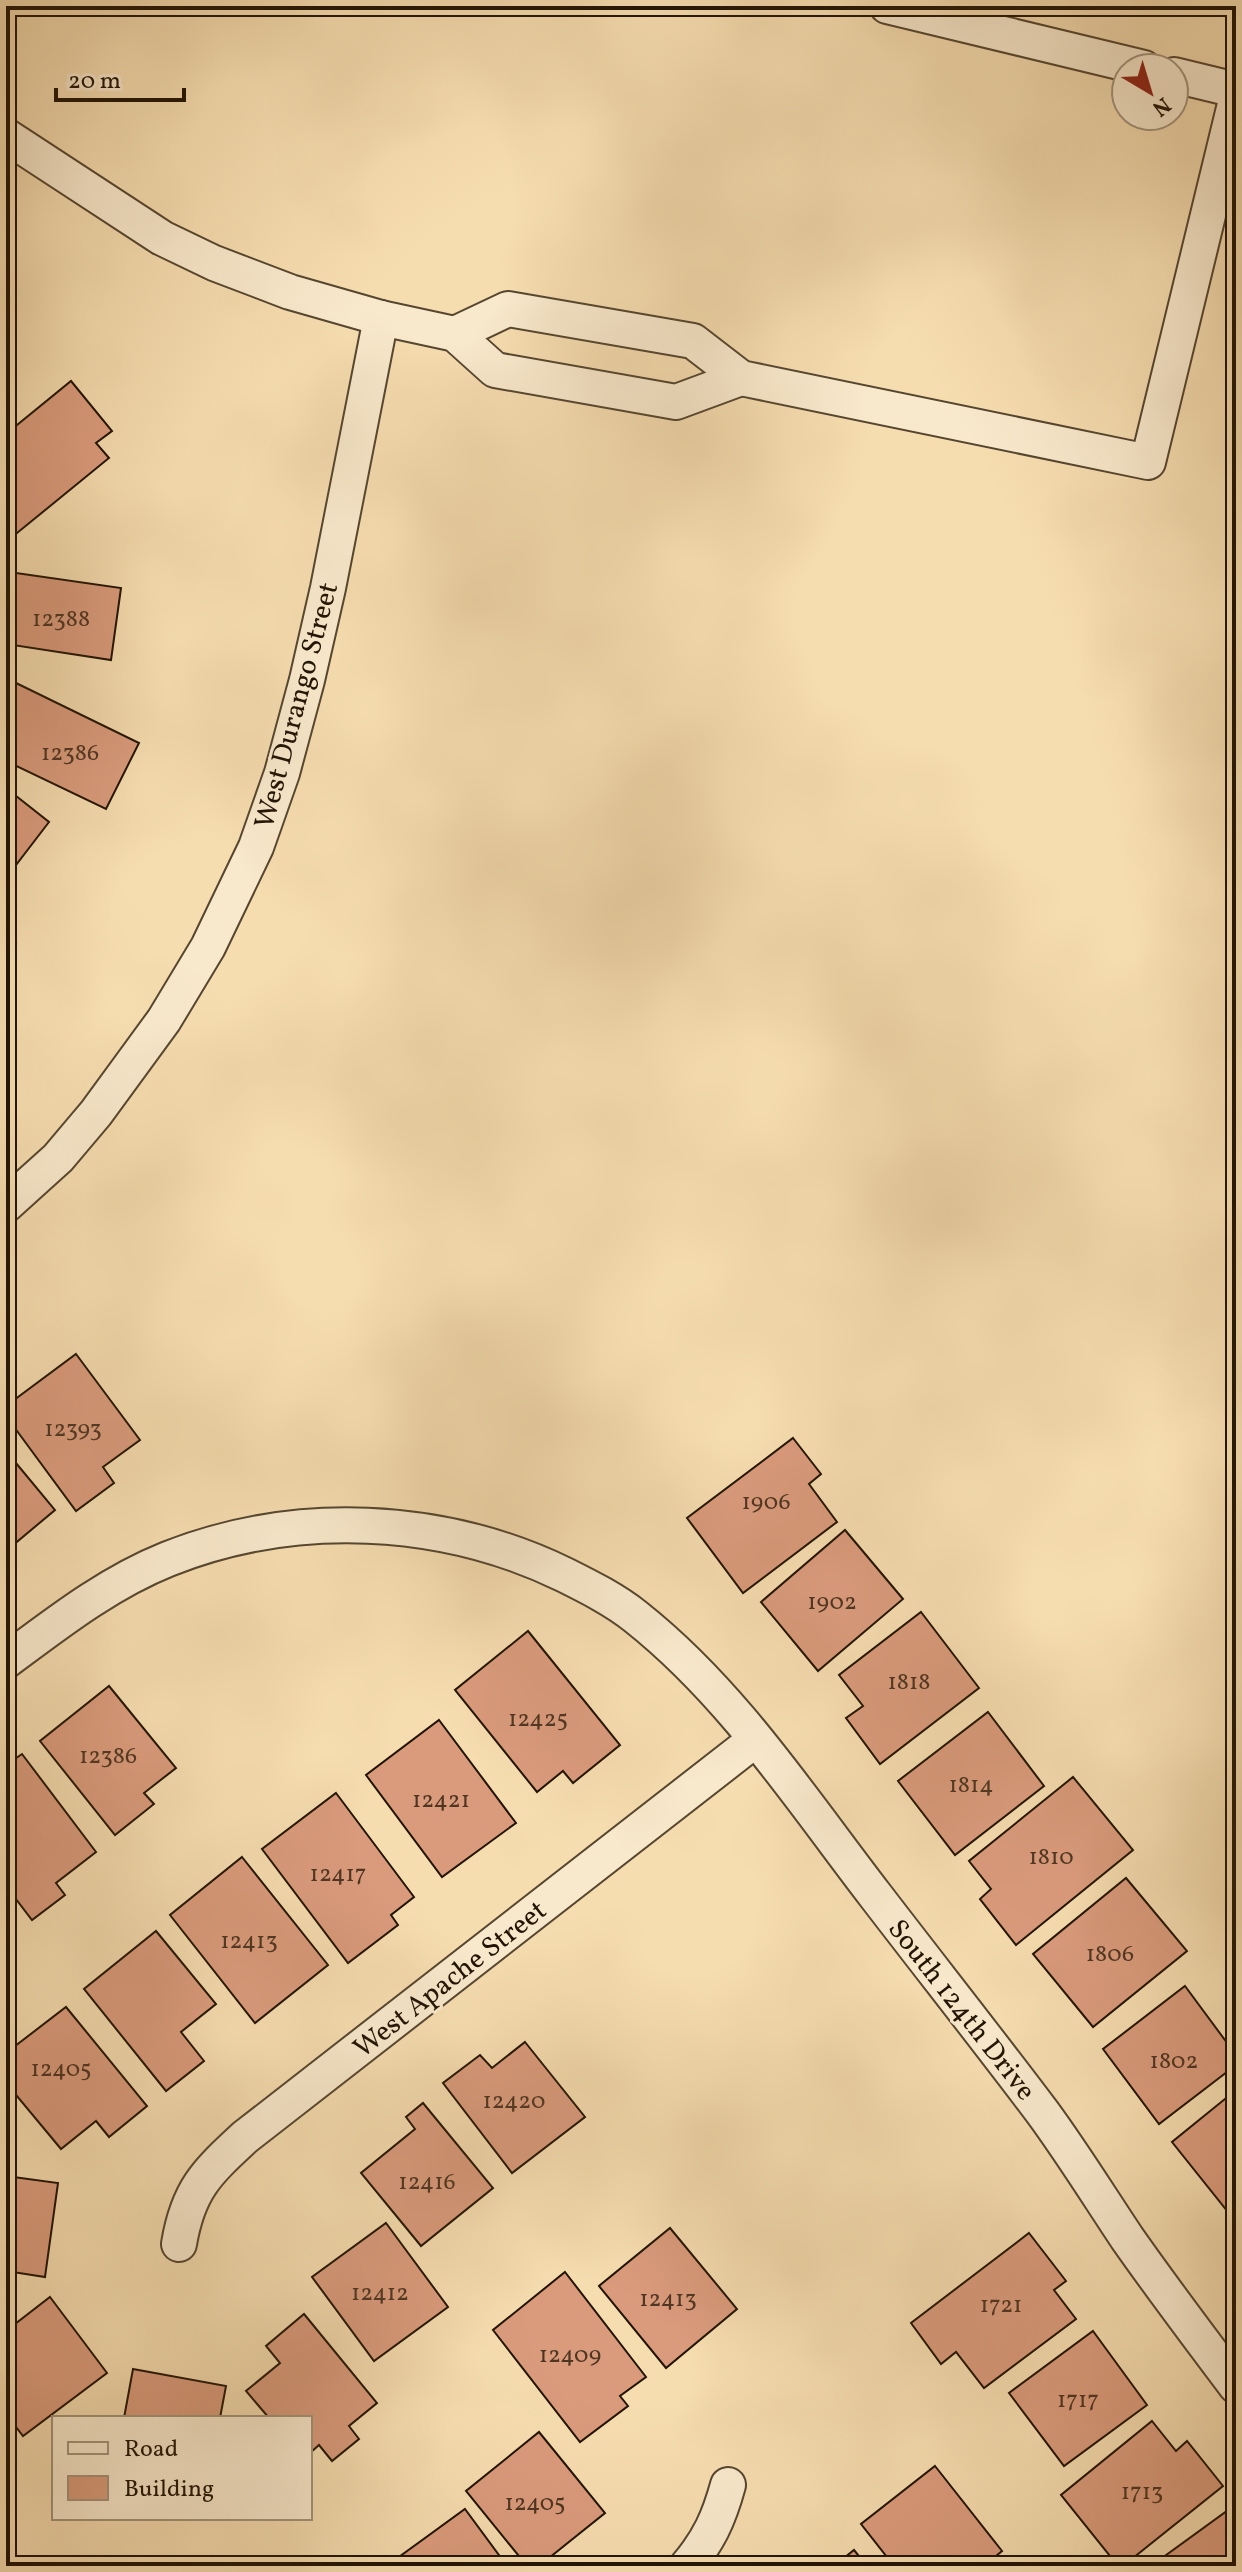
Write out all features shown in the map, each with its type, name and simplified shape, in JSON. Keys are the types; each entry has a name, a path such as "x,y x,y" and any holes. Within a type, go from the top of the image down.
{"street":[{"path":"887,6 1110,60"},
{"path":"1190,79 1236,90"},
{"path":"455,334 508,309 693,341 741,378 1148,462 1236,100"},
{"path":"6,136 162,238 214,263 290,292 381,318 455,334 495,370 676,402 741,378"},
{"name":"West Durango Street","path":"6,1205 58,1158 96,1113 164,1020 208,947 256,847 282,773 307,680 381,318"},
{"name":"South 124th Drive","path":"6,1661 115,1584 166,1560 217,1542 269,1530 326,1525 382,1526 437,1532 490,1545 541,1563 589,1587 633,1614 672,1647 702,1676 755,1740 1045,2117 1129,2241 1236,2386"},
{"name":"West Apache Street","path":"179,2244 184,2215 197,2186 245,2137 755,1740"},
{"path":"687,2566 710,2535 728,2485"}],"building":[{"path":"71,381 112,431 96,443 109,458 6,542 6,434"},
{"path":"9,572 121,588 111,660 6,644"},
{"path":"14,682 139,743 106,809 6,761 6,698"},
{"path":"6,788 49,822 6,878"},
{"path":"6,934 16,943 6,955"},
{"path":"76,1354 140,1440 103,1467 114,1483 76,1511 6,1416 6,1406"},
{"path":"793,1438 821,1474 809,1484 837,1522 743,1593 687,1518"},
{"path":"6,1451 55,1510 6,1551"},
{"path":"845,1530 903,1599 818,1671 761,1602"},
{"path":"921,1612 979,1688 880,1764 846,1718 863,1706 839,1675"},
{"path":"528,1631 620,1745 573,1783 563,1771 537,1792 455,1690"},
{"path":"109,1686 176,1768 144,1793 154,1804 115,1835 40,1741"},
{"path":"988,1712 1044,1786 955,1855 898,1781"},
{"path":"439,1720 516,1823 442,1877 366,1775"},
{"path":"22,1754 96,1852 56,1883 65,1895 32,1920 6,1886 6,1765"},
{"path":"1073,1777 1133,1850 1016,1945 980,1899 991,1889 969,1861"},
{"path":"336,1793 414,1897 391,1915 398,1925 348,1963 262,1849"},
{"path":"242,1857 328,1965 255,2023 170,1915"},
{"path":"1126,1878 1187,1951 1093,2027 1033,1954"},
{"path":"156,1931 216,2004 181,2032 204,2061 166,2091 84,1989"},
{"path":"1185,1986 1236,2055 1236,2065 1159,2124 1103,2049"},
{"path":"66,2007 147,2106 109,2137 96,2121 61,2149 6,2083 6,2053"},
{"path":"525,2042 585,2117 512,2173 443,2083 480,2055 492,2068"},
{"path":"1236,2090 1236,2205 1228,2212 1172,2142"},
{"path":"423,2103 493,2188 421,2246 361,2173 415,2129 406,2117"},
{"path":"6,2176 58,2183 45,2277 6,2271"},
{"path":"1236,2220 1236,2239 1227,2227"},
{"path":"386,2223 448,2307 374,2361 312,2277"},
{"path":"670,2228 737,2309 666,2368 599,2286"},
{"path":"1029,2233 1066,2281 1054,2290 1076,2319 984,2388 956,2352 941,2364 911,2323"},
{"path":"565,2272 646,2377 620,2396 628,2406 580,2442 493,2330"},
{"path":"50,2297 107,2373 23,2436 6,2414 6,2331"},
{"path":"304,2314 377,2403 349,2426 359,2439 332,2461 319,2445 312,2451 312,2416 267,2416 246,2391 280,2363 266,2346"},
{"path":"1093,2331 1147,2405 1064,2466 1009,2393"},
{"path":"133,2369 226,2386 220,2416 124,2416"},
{"path":"1152,2421 1176,2451 1187,2441 1223,2486 1123,2566 1118,2566 1061,2495"},
{"path":"539,2432 605,2513 539,2566 527,2566 466,2491"},
{"path":"935,2466 1002,2551 984,2566 894,2566 861,2524"},
{"path":"1231,2508 1236,2515 1236,2566 1151,2566"},
{"path":"465,2509 507,2566 395,2566 392,2562"},
{"path":"854,2550 867,2566 834,2566"}]}
